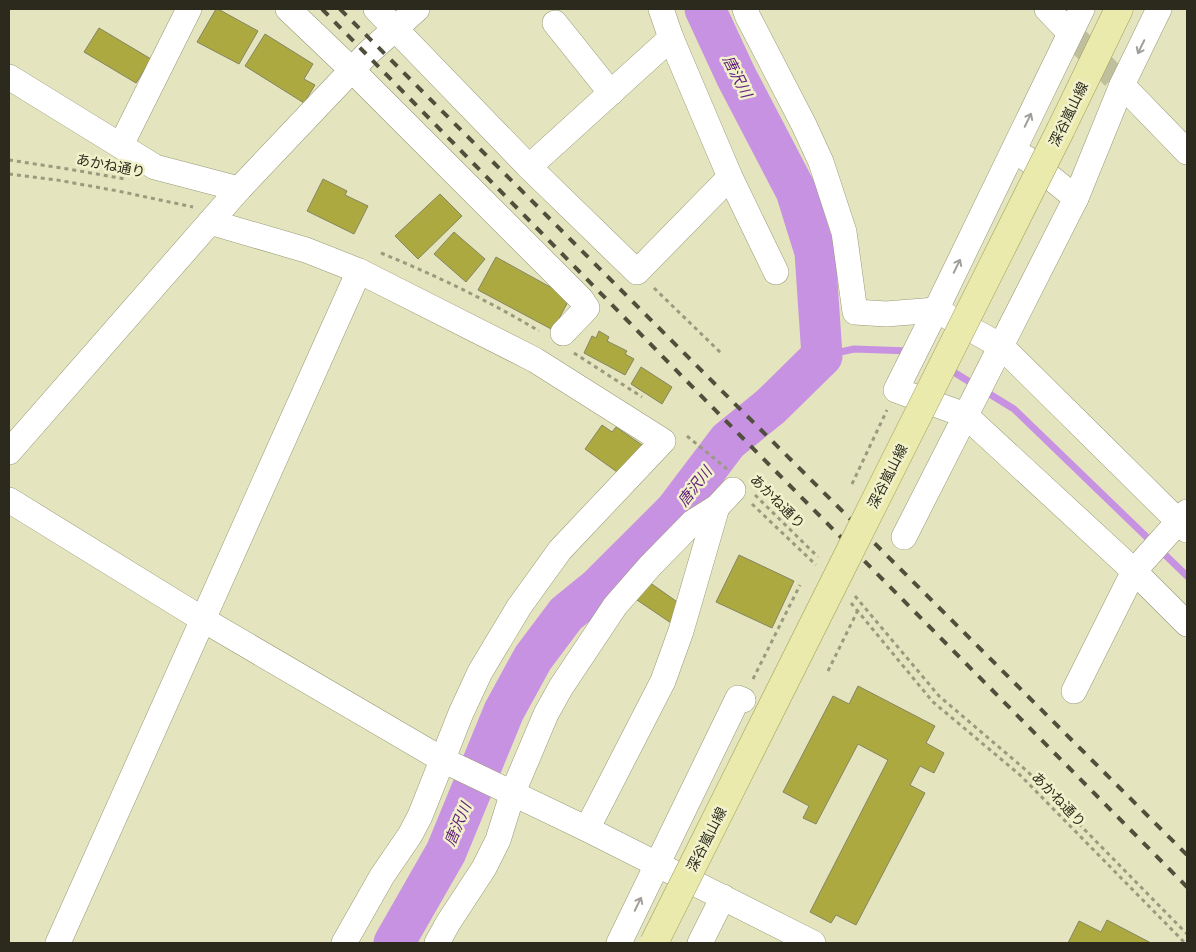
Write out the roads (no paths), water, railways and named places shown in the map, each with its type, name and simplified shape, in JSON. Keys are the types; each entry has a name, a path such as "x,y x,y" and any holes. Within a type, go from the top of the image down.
{"main road":[{"name":"深谷嵐山線","path":"654,943 1061,129 1119,9"}],"street":[{"path":"121,145 189,9"},
{"path":"288,9 352,70 581,299 587,308 563,333"},
{"path":"376,9 529,167 637,272 730,177"},
{"path":"9,452 204,215 239,189 352,70 417,9"},
{"path":"661,9 671,38 730,177 776,272"},
{"path":"1046,9 1070,33"},
{"path":"1082,9 896,390 965,415 1136,569 1187,624"},
{"path":"904,537 1076,198 1122,85 1159,9"},
{"path":"755,14 821,162 844,232 854,312 886,314 936,310 1001,346 1184,521 1136,569 1074,691"},
{"path":"554,23 610,93"},
{"path":"529,167 671,38"},
{"path":"9,77 155,167 239,189"},
{"path":"1122,85 1187,152"},
{"path":"1014,149 1076,198"},
{"path":"204,215 306,250 359,271 535,360 663,441 560,550 519,607 480,672 461,713 448,762 420,816 382,876 344,943"},
{"path":"58,943 359,271"},
{"path":"437,943 484,868 498,840 508,790 546,714 561,687 615,606 650,566 693,522 737,493 681,631 663,681 587,828"},
{"path":"9,500 202,619 448,762 587,828 813,943"},
{"path":"619,943 738,698 742,700"},
{"path":"700,943 723,897"}],"waterway":[{"name":"唐沢川","path":"394,943 446,852 504,711 533,658 566,614 598,588 675,511 728,441 770,407 822,356 815,252 796,191 736,76 705,9"},
{"path":"822,356 854,349 910,351"},
{"path":"947,368 1014,409 1187,576"}],"tunnel":[{"path":"1070,33 1122,85"}],"railway":[{"path":"322,9 1187,887"},
{"path":"340,9 1187,855"}]}
